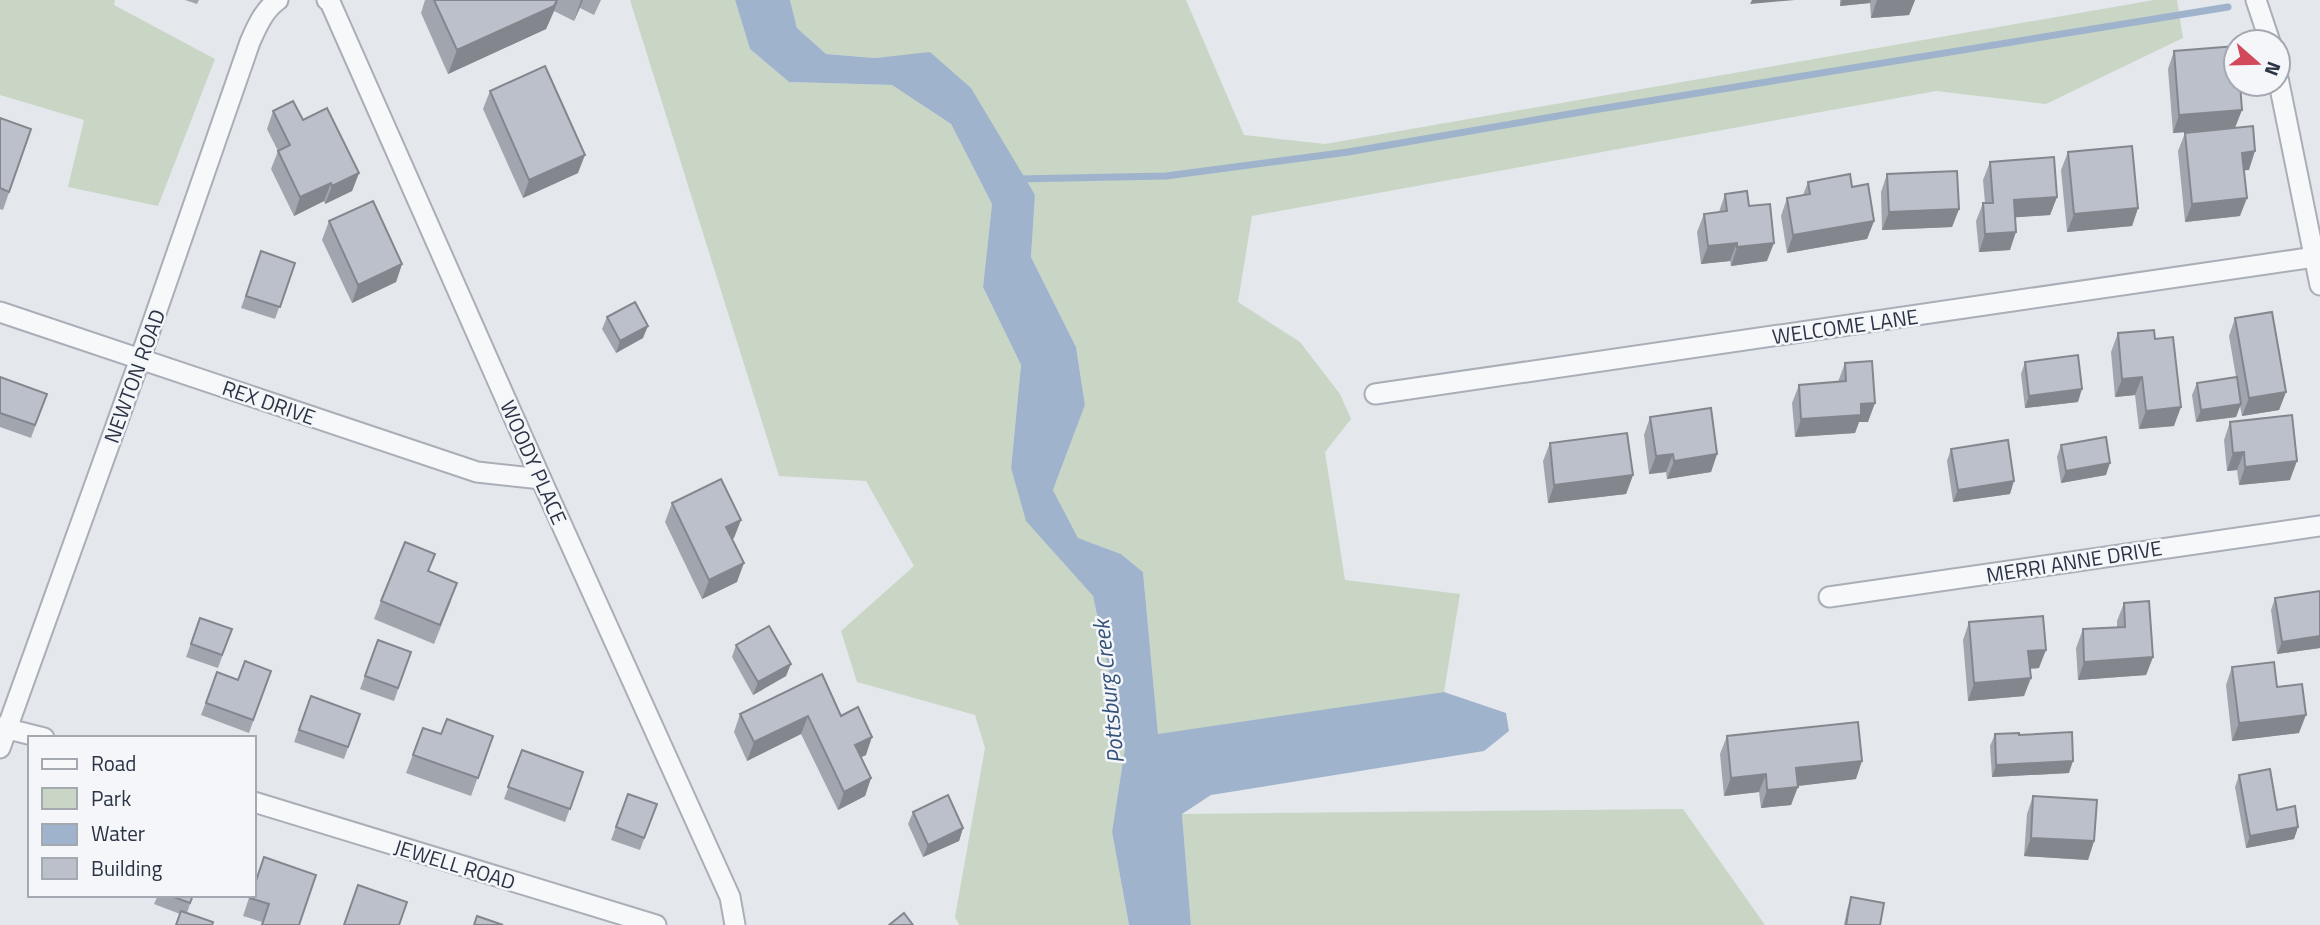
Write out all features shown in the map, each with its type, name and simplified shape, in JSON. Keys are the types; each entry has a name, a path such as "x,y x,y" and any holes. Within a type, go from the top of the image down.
{"street":[{"name":"WOODY PLACE","path":"327,0 730,897 735,925"},
{"path":"2256,0 2265,28"},
{"name":"NEWTON ROAD","path":"0,748 3,728 140,359 250,42 274,3"},
{"path":"2282,98 2320,285"},
{"name":"WELCOME LANE","path":"1375,394 2315,257"},
{"name":"REX DRIVE","path":"0,312 477,472 541,479"},
{"name":"MERRI ANNE DRIVE","path":"1829,597 2320,526"},
{"path":"3,728 36,736"},
{"name":"JEWELL ROAD","path":"256,803 656,925"}],"green space":[{"path":"0,0 115,0 114,5 215,59 158,206 68,187 84,120 0,95"},
{"path":"630,0 735,0 750,49 789,82 892,85 951,124 992,204 983,287 1021,365 1011,467 1026,520 1093,596 1125,748 1112,832 1129,925 959,925 955,917 985,748 975,715 857,682 841,631 914,566 866,481 779,476"},
{"path":"790,0 1186,0 1244,135 1325,144 2154,0 2177,0 2183,38 2046,104 1936,91 1252,216 1238,302 1300,342 1340,394 1351,419 1325,452 1345,580 1460,594 1444,692 1158,735 1143,572 1121,554 1078,538 1053,490 1085,405 1076,347 1031,257 1035,195 930,53 875,58 826,54 797,28"},
{"path":"1683,809 1765,925 1191,925 1182,814"}],"water":[{"path":"735,0 790,0 797,28 826,54 875,58 930,52 971,88 1035,195 1031,257 1076,347 1085,405 1053,490 1078,538 1121,554 1143,572 1158,734 1444,692 1506,713 1509,731 1484,751 1211,795 1182,814 1191,925 1129,925 1112,832 1125,748 1093,596 1026,521 1011,468 1021,365 983,287 992,204 951,124 892,85 789,82 750,49"}],"building":[{"path":"434,0 557,0 554,6 457,50"},
{"path":"2222,47 2222,98 2241,98 2242,110 2179,115 2174,51"},
{"path":"545,66 585,155 529,180 490,91"},
{"path":"293,101 303,120 327,108 359,173 300,197 278,151 290,145 273,111"},
{"path":"0,118 31,129 9,192 0,188"},
{"path":"2253,126 2255,151 2242,153 2247,198 2192,204 2185,133"},
{"path":"2132,146 2138,208 2074,214 2068,152"},
{"path":"2054,157 2057,197 2014,200 2016,232 1985,234 1983,203 1993,203 1990,162"},
{"path":"1957,171 1959,209 1889,212 1887,174"},
{"path":"1850,174 1852,187 1868,184 1874,221 1793,235 1787,198 1810,194 1808,182"},
{"path":"1747,191 1749,206 1770,204 1774,243 1737,247 1737,243 1708,246 1704,214 1727,211 1725,194"},
{"path":"373,201 402,264 358,285 329,221"},
{"path":"261,251 295,263 280,307 246,296"},
{"path":"635,302 648,326 620,341 607,317"},
{"path":"2272,312 2286,392 2249,398 2235,318"},
{"path":"2154,330 2155,339 2173,337 2181,407 2146,411 2142,377 2122,379 2118,333"},
{"path":"2078,355 2082,389 2029,396 2025,362"},
{"path":"1872,361 1875,403 1861,404 1861,415 1801,419 1799,385 1846,381 1845,363"},
{"path":"0,377 47,394 35,425 0,413"},
{"path":"2237,377 2241,404 2201,410 2197,383"},
{"path":"1711,408 1717,454 1674,461 1673,454 1656,456 1650,417"},
{"path":"2292,415 2297,461 2245,467 2244,452 2233,453 2230,422"},
{"path":"1627,433 1633,475 1554,485 1550,443"},
{"path":"2106,437 2110,463 2066,471 2061,445"},
{"path":"2008,440 2014,481 1958,490 1951,449"},
{"path":"721,479 741,520 726,527 744,563 709,580 672,503"},
{"path":"405,542 435,554 428,571 457,583 440,625 381,601"},
{"path":"2320,591 2320,636 2282,642 2275,598"},
{"path":"2149,601 2153,657 2084,662 2083,629 2125,627 2124,603"},
{"path":"2043,616 2046,650 2028,651 2031,678 1974,683 1969,622"},
{"path":"200,618 232,629 222,655 191,644"},
{"path":"769,626 791,664 758,682 736,645"},
{"path":"378,640 411,652 398,688 365,676"},
{"path":"245,661 271,671 253,720 206,703 217,672 238,680"},
{"path":"2274,662 2277,687 2302,684 2306,715 2239,723 2232,667"},
{"path":"822,674 841,716 858,707 872,737 855,745 871,778 844,792 808,716 754,742 740,714"},
{"path":"311,696 360,714 348,747 299,730"},
{"path":"447,719 493,736 478,778 413,755 423,728 441,734"},
{"path":"1858,722 1862,761 1796,768 1798,787 1767,790 1766,774 1731,778 1727,736"},
{"path":"2072,732 2073,761 1996,765 1995,734"},
{"path":"522,750 583,772 570,809 508,787"},
{"path":"2270,769 2277,810 2295,806 2298,827 2250,836 2239,775"},
{"path":"628,794 657,804 644,838 616,827"},
{"path":"948,795 963,828 928,845 913,812"},
{"path":"2033,796 2097,800 2094,841 2031,838"},
{"path":"264,857 316,875 299,925 262,925 269,904 250,898 256,897 256,881"},
{"path":"358,885 407,902 399,925 344,925"},
{"path":"174,897 192,897 190,903"},
{"path":"1851,897 1884,903 1880,925 1846,925"},
{"path":"181,911 213,922 212,925 176,925"},
{"path":"904,913 913,925 889,925"},
{"path":"477,916 503,925 474,925"}],"waterway":[{"path":"1017,179 1166,176 1348,152 2228,7"}],"water label":[{"name":"Pottsburg Creek","path":"1108,692"}]}
